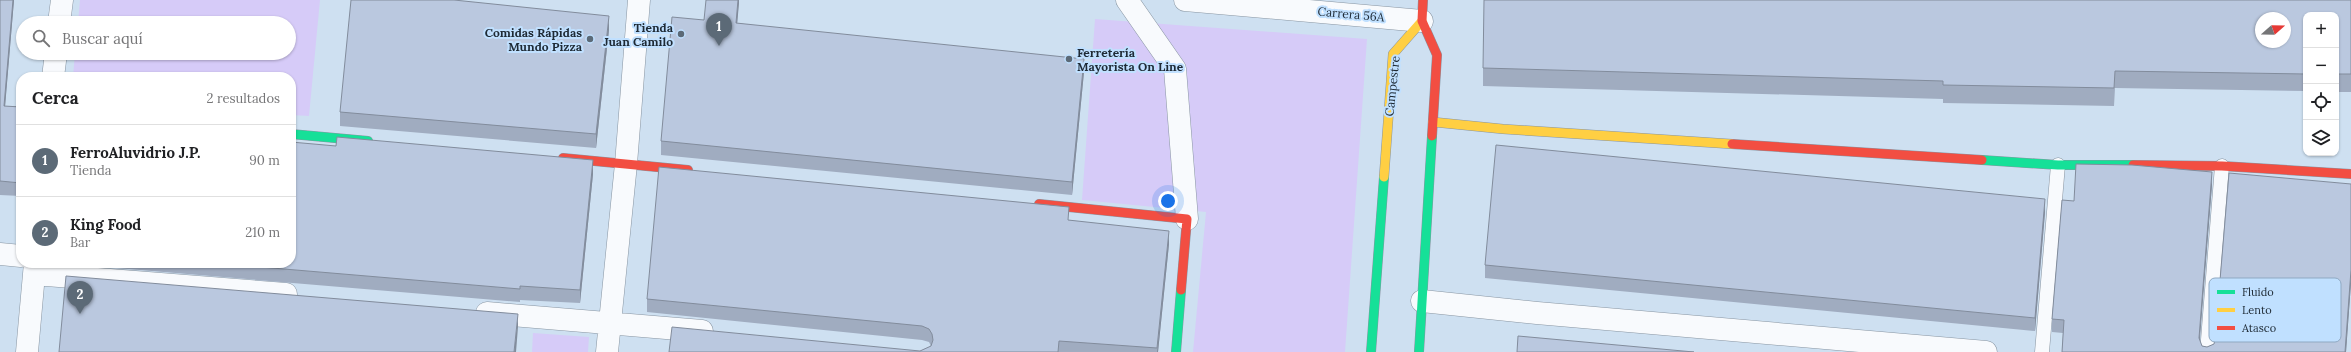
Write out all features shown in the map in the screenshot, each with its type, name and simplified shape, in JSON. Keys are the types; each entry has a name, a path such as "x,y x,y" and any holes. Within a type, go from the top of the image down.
{"street":[{"path":"60,16 62,0"},
{"path":"607,352 626,164 639,0"},
{"path":"1127,0 1175,69 1187,219 1176,352"},
{"name":"Carrera 56A","path":"1185,0 1423,10"},
{"path":"1419,352 1437,56 1423,10"},
{"name":"Campestre","path":"1371,352 1393,54 1423,10"},
{"path":"54,72 55,60"},
{"path":"1433,122 1519,130 2058,165 2222,166 2351,174"},
{"path":"296,134 382,142"},
{"path":"555,158 698,171"},
{"path":"1029,203 1187,219"},
{"path":"0,254 16,256"},
{"path":"27,352 34,268 308,296"},
{"path":"1422,301 1537,313 1986,352"},
{"path":"466,311 610,322 719,333"}],"lane":[{"path":"2042,352 2058,165"},
{"path":"2213,278 2222,166"},
{"path":"2207,352 2209,327"}],"shaded area":[{"path":"80,0 320,0 309,116 296,115 296,72 73,72 74,60 296,60 296,16 79,16"},
{"path":"1095,19 1367,39 1345,352 1193,352 1206,212 1082,200"},
{"path":"533,333 589,337 588,352 532,352"}],"building":[{"path":"0,0 13,0 4,106 16,107 16,183 0,181"},
{"path":"351,0 454,0 609,16 596,134 340,112"},
{"path":"706,0 738,0 736,23 1084,59 1072,182 661,141 672,17 704,20"},
{"path":"1484,0 2351,0 2351,74 2339,74 2339,12 2303,12 2303,74 2115,71 2114,88 1943,85 1943,81 1483,68"},
{"path":"337,137 593,160 580,290 520,286 520,289 272,268 296,268 296,142 336,146"},
{"path":"1496,145 2045,199 2035,318 1485,265"},
{"path":"2076,164 2132,165 2212,172 2199,338 2202,346 2207,347 2214,344 2214,342 2341,342 2341,278 2220,278 2229,173 2351,184 2351,270 2345,352 2062,352 2064,320 2052,319 2062,200 2074,201"},
{"path":"659,167 1069,207 1068,220 1169,231 1157,348 1059,341 1058,352 669,352 672,327 920,351 931,346 933,340 929,329 922,326 647,299"},
{"path":"66,276 518,314 514,352 59,352"},
{"path":"1518,336 1694,352 1517,352"}],"traffic: fast":[{"path":"296,134 368,141"},
{"path":"1419,352 1432,136"},
{"path":"1982,160 2058,165 2133,165"},
{"path":"1371,352 1384,177"},
{"path":"1176,352 1181,290"}],"traffic: slow":[{"path":"1384,177 1393,54 1422,21"},
{"path":"1433,122 1503,129 1732,144"}],"traffic: jam":[{"path":"1423,0 1422,21 1437,55 1432,136"},
{"path":"1732,144 1982,160"},
{"path":"563,158 688,170"},
{"path":"2133,165 2222,166 2351,174"},
{"path":"1039,204 1187,219 1181,290"}],"place":[{"name":"Tienda Juan Camilo","path":"681,34"},
{"name":"Comidas Rápidas Mundo Pizza","path":"590,39"},
{"name":"FerroAluvidrio J.P.","path":"719,46"},
{"name":"Ferretería Mayorista On Line","path":"1069,59"},
{"name":"King Food","path":"80,314"}]}
